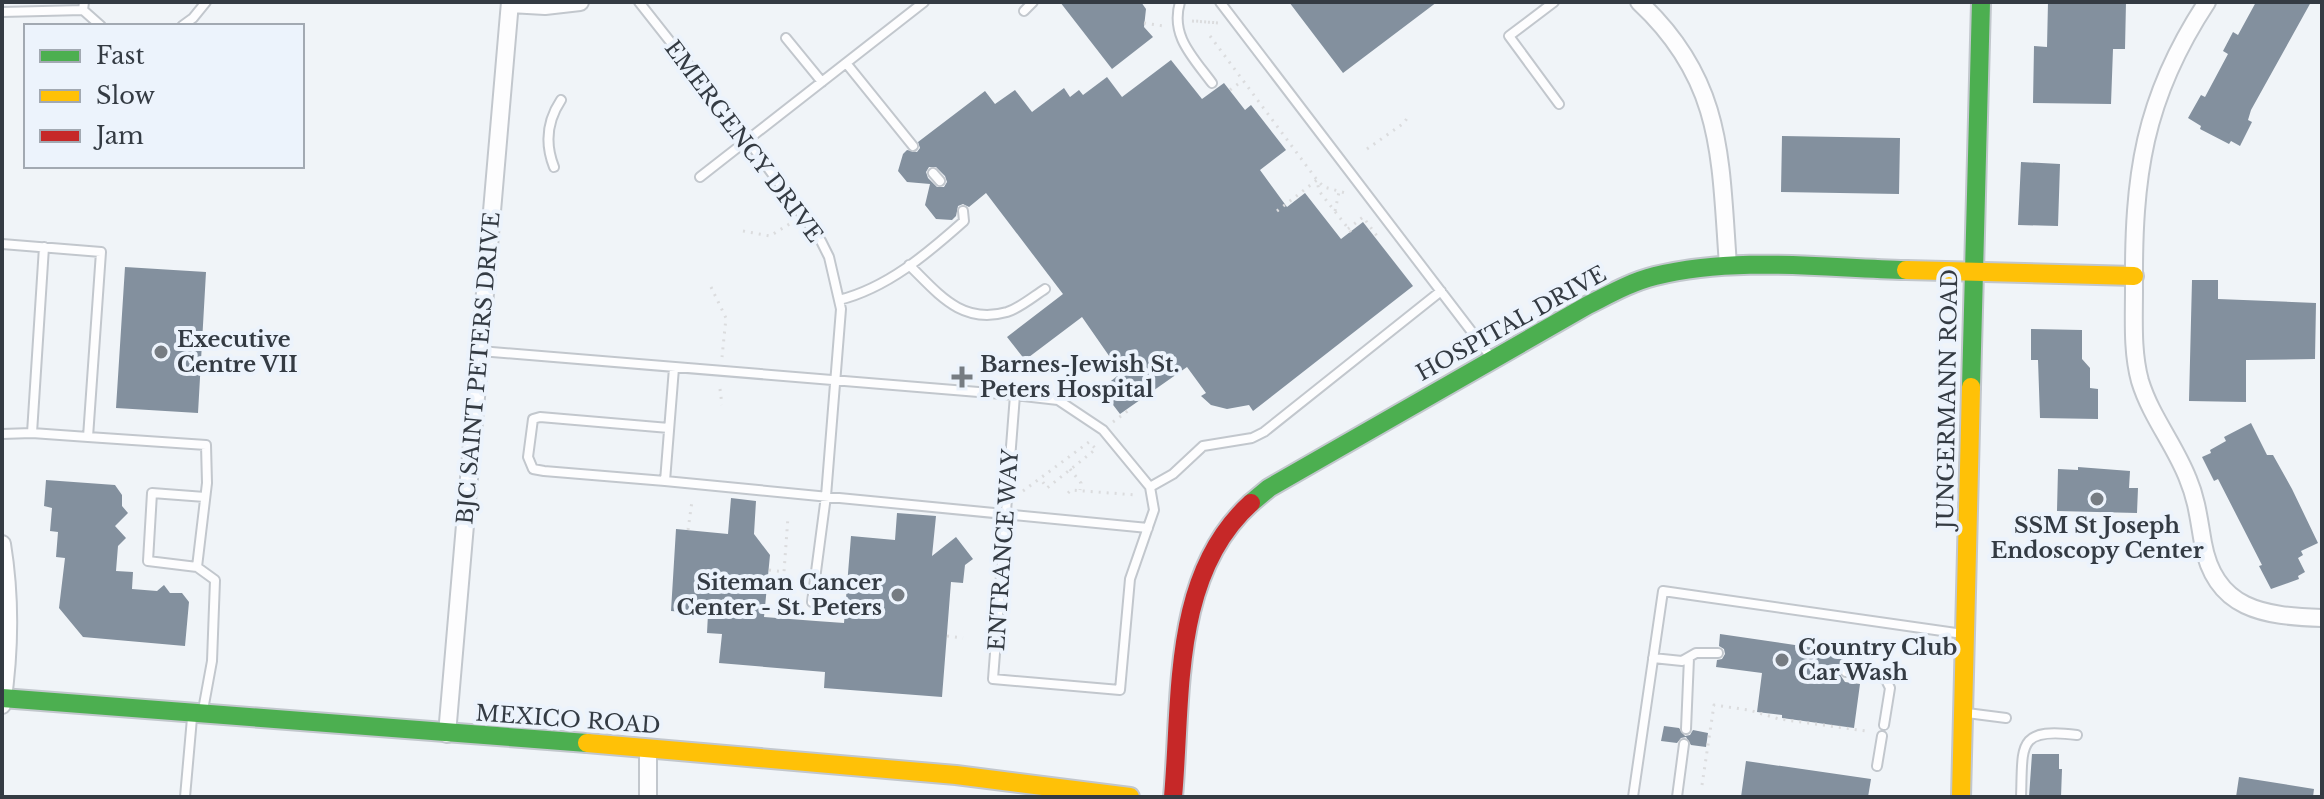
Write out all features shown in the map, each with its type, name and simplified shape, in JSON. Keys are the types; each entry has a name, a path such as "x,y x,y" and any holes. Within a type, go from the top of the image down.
{"street":[{"path":"510,3 545,6 580,2"},
{"path":"1639,2 1677,45 1698,81 1711,113 1720,168 1728,265"},
{"name":"JUNGERMANN ROAD","path":"1961,797 1981,2"},
{"path":"2207,2 2180,47 2160,92 2149,122 2140,164 2134,276 2134,342 2140,380 2153,414 2187,476 2199,510 2203,545 2212,576 2224,592 2250,609 2284,617 2322,618"},
{"name":"BJC SAINT PETERS DRIVE","path":"447,734 510,3"},
{"name":"HOSPITAL DRIVE","path":"1173,797 1190,613 1205,565 1236,518 1269,488 1628,285 1688,269 1728,265 2134,276"},
{"path":"2,544 10,612 9,653 2,701"},
{"name":"MEXICO ROAD","path":"2,701 648,748 956,775 1130,797"},
{"path":"648,748 648,797"}],"lane":[{"path":"185,24 206,2"},
{"name":"EMERGENCY DRIVE","path":"639,2 747,139 821,241 829,257 839,300 836,381 826,496 812,602"},
{"path":"700,177 924,2"},
{"path":"1024,11 1033,2"},
{"path":"1180,2 1177,30 1212,83"},
{"path":"1220,2 1493,359"},
{"path":"1554,2 1509,36 1559,104"},
{"path":"2,12 83,6 99,24"},
{"path":"786,38 822,82"},
{"path":"846,63 913,146"},
{"path":"554,167 548,153 549,126 561,100"},
{"path":"933,173 940,181"},
{"path":"839,300 864,294 909,265 964,221 963,211"},
{"path":"2,244 101,252 88,437"},
{"path":"32,433 44,247"},
{"path":"909,265 952,306 978,315 1008,312 1045,289"},
{"path":"480,351 1058,400 1103,430 1150,487 1173,474 1203,446 1252,438 1264,432 1441,291"},
{"path":"665,481 674,368"},
{"name":"ENTRANCE WAY","path":"1015,395 993,679 1120,690 1124,618 1130,579 1154,510 1150,487"},
{"path":"669,428 540,417 533,419 528,457 533,469 544,471 1148,528"},
{"path":"2,434 32,433 206,445 205,497 197,567"},
{"path":"185,797 198,714 212,661 215,580 197,567 148,561 152,493 205,497"},
{"path":"1633,797 1663,591 1965,634"},
{"path":"1653,658 1682,661 1703,652 1718,653"},
{"path":"1686,729 1689,658"},
{"path":"1846,672 1872,673 1886,680 1890,688 1884,725"},
{"path":"1963,713 2006,718"},
{"path":"2021,797 2023,749 2027,741 2043,733 2077,735"},
{"path":"1877,766 1882,736"},
{"path":"1677,797 1684,744"}],"path":[{"path":"1187,20 1219,23 1195,21"},
{"path":"1144,23 1165,26"},
{"path":"1210,36 1317,180 1324,187 1353,195"},
{"path":"1230,90 1242,81"},
{"path":"1367,149 1404,123 1409,115"},
{"path":"1277,211 1317,180"},
{"path":"1317,180 1319,191 1350,230 1363,217 1375,237"},
{"path":"1335,211 1339,191"},
{"path":"743,231 770,236 793,222"},
{"path":"711,287 726,318 722,357"},
{"path":"720,389 722,405"},
{"path":"1113,422 1129,410"},
{"path":"1023,491 1040,478 1089,442 1096,449 1047,488 1040,478"},
{"path":"1070,469 1081,483 1080,491"},
{"path":"1068,493 1071,490 1136,495"},
{"path":"688,530 692,501"},
{"path":"769,570 784,572 788,517"},
{"path":"947,636 963,638"},
{"path":"1702,785 1714,705 1866,731"}],"building":[{"path":"1060,2 1141,2 1146,9 1144,27 1153,37 1112,69"},
{"path":"1289,2 1437,2 1343,73"},
{"path":"2048,2 2126,2 2125,49 2113,49 2111,104 2033,103 2034,46 2047,47"},
{"path":"2256,2 2311,2 2251,110 2248,120 2252,122 2240,146 2231,141 2229,144 2200,129 2201,126 2188,118 2201,95 2205,97 2228,54 2223,51 2233,32 2238,35"},
{"path":"1171,60 1202,99 1224,83 1245,110 1251,105 1286,150 1260,170 1287,207 1305,193 1341,239 1363,222 1413,286 1253,411 1249,405 1227,409 1211,405 1201,396 1206,393 1187,367 1120,414 1101,389 1121,373 1082,317 1025,360 1007,337 1063,294 986,193 969,207 963,204 958,206 952,220 936,219 925,205 930,184 907,182 898,171 903,154 907,150 917,152 920,148 918,142 985,91 995,104 1015,90 1032,112 1064,88 1070,97 1079,90 1083,95 1107,77 1122,97","holes":["929,167 936,167 945,176 947,182 944,187 937,187 928,178 926,172"]},
{"path":"1782,136 1900,138 1899,194 1781,192"},
{"path":"2021,162 2060,164 2058,226 2018,225"},
{"name":"Executive Centre VII","path":"125,267 206,272 198,413 116,408"},
{"path":"2192,280 2218,280 2218,299 2316,303 2315,359 2246,360 2246,402 2189,401"},
{"path":"2031,329 2082,330 2082,359 2090,368 2090,388 2098,389 2098,419 2040,418 2038,360 2031,360"},
{"path":"2251,423 2267,455 2273,455 2292,489 2318,543 2301,551 2303,555 2298,558 2305,572 2298,576 2299,579 2271,589 2218,479 2214,481 2202,457 2226,441 2224,437"},
{"name":"SSM St Joseph Endoscopy Center","path":"2078,467 2130,471 2129,488 2138,488 2137,513 2057,511 2058,469 2078,470"},
{"path":"46,480 115,485 122,495 122,506 128,513 115,526 126,538 118,546 116,571 133,572 132,589 157,591 164,585 170,593 182,593 189,602 185,646 83,637 59,608 65,558 56,557 58,532 50,531 52,508 44,506"},
{"name":"Siteman Cancer Center - St. Peters","path":"731,498 756,501 754,534 770,555 764,617 844,623 851,536 895,540 897,513 936,516 932,556 956,537 973,559 965,565 963,583 951,582 942,697 824,688 825,672 719,663 722,634 707,633 708,614 671,611 676,529 728,534"},
{"path":"1720,634 1849,653 1847,665 1842,666 1839,673 1845,682 1860,684 1854,728 1757,712 1762,673 1716,667 1717,660 1725,654 1719,646"},
{"path":"1664,726 1679,728 1685,736 1693,730 1708,733 1706,747 1691,745 1686,737 1677,743 1661,741"},
{"path":"2032,754 2059,754 2061,797 2029,797"},
{"path":"1746,761 1871,779 1868,797 1741,797"},
{"path":"2239,777 2314,789 2313,797 2236,797"}],"traffic: fast":[{"path":"1971,387 1981,2"},
{"path":"1251,503 1269,488 1588,305 1638,282 1655,276 1717,266 1906,270"},
{"path":"2,698 587,743"}],"traffic: slow":[{"path":"1906,270 2134,276"},
{"path":"1961,797 1971,387"},
{"path":"587,743 956,775 1130,797"}],"traffic: jam":[{"path":"1173,797 1185,640 1194,602 1206,565 1225,532 1251,503"}],"place":[{"name":"Executive Centre VII","path":"161,352"},
{"name":"Barnes-Jewish St. Peters Hospital","path":"962,377"},
{"name":"SSM St Joseph Endoscopy Center","path":"2097,499"},
{"name":"Siteman Cancer Center - St. Peters","path":"898,595"},
{"name":"Country Club Car Wash","path":"1782,660"}]}
